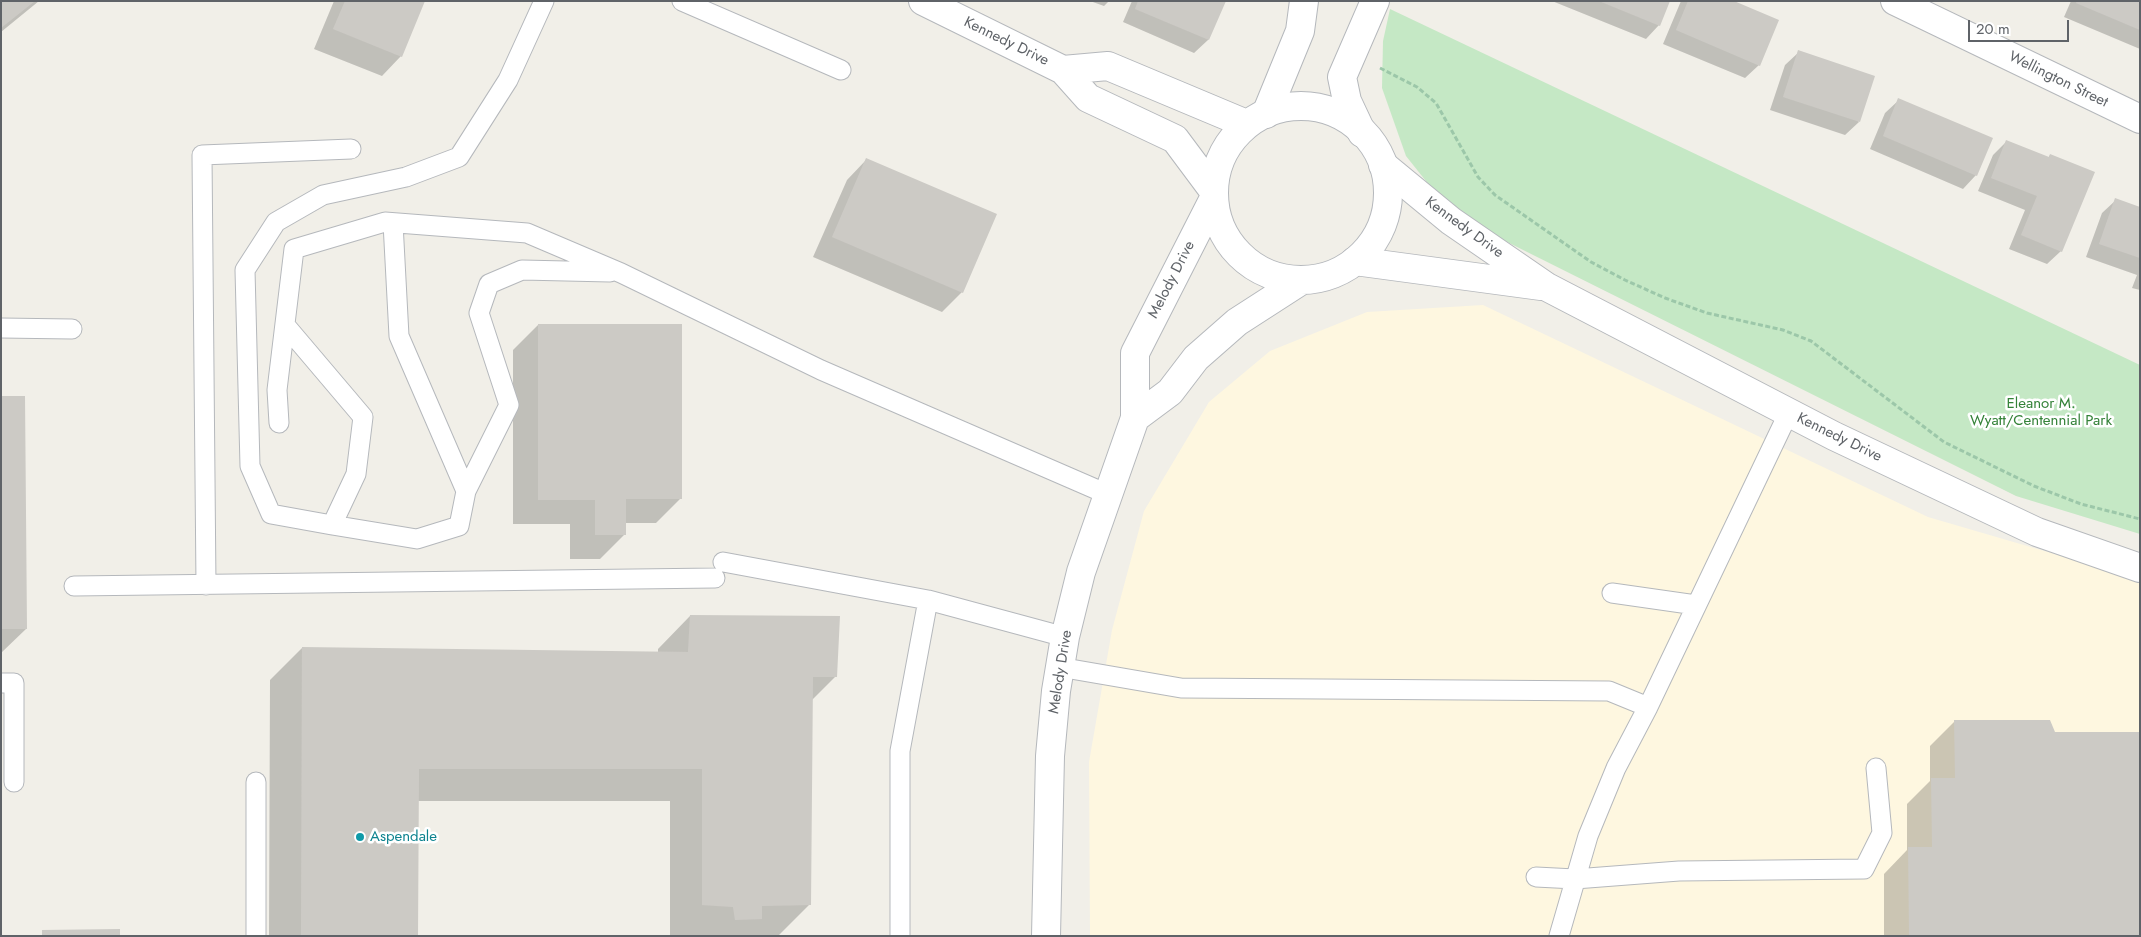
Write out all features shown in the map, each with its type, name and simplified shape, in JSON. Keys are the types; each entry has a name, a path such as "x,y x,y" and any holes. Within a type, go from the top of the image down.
{"street":[{"name":"Kennedy Drive","path":"923,1 1063,70 1088,98 1175,139 1213,196"},
{"path":"1299,282 1259,270 1243,258 1230,244 1220,228 1213,196 1216,173 1223,157 1255,119 1300,31 1304,1"},
{"path":"1362,133 1347,101 1342,77 1375,1"},
{"name":"Wellington Street","path":"1895,1 2140,119"},
{"name":"Kennedy Drive","path":"1063,70 1108,66 1255,119"},
{"path":"1135,418 1170,392 1196,358 1238,322 1299,282 1317,279 1338,272 1355,261 1372,244 1381,229 1387,212 1388,187 1383,165 1379,154 1362,133 1342,115 1326,108 1284,106 1255,119"},
{"name":"Kennedy Drive","path":"1383,165 1451,220 1548,287 1788,414 2037,532 2140,568"},
{"name":"Melody Drive","path":"1046,936 1049,765 1059,667 1065,637 1081,572 1135,418 1135,353 1213,196"},
{"name":"Kennedy Drive","path":"1355,261 1548,287"}],"lane":[{"path":"544,1 508,80 459,157 406,177 323,194 276,222 245,270 250,466 270,514 417,539 459,526 466,491 509,405 480,313 489,284 522,270 621,272"},
{"path":"682,1 841,70"},
{"path":"206,584 202,155 351,149"},
{"path":"279,424 277,390 294,249 386,222 527,233 621,272 821,370 1107,494"},
{"path":"393,223 398,336 466,491"},
{"path":"285,324 363,417 356,474 332,525"},
{"path":"1,328 72,329"},
{"path":"1559,936 1588,836 1612,777 1648,707 1788,414"},
{"path":"74,586 719,570 928,600 1065,637"},
{"path":"1612,593 1696,606"},
{"path":"900,936 900,751 928,600"},
{"path":"1059,667 1181,688 1609,691 1648,707"},
{"path":"1,683 14,683 14,782"},
{"path":"1536,877 1575,879 1679,870 1864,869 1882,833 1876,768"},
{"path":"256,782 256,936"}],"path":[{"path":"1351,53 1423,92 1436,103 1478,177 1495,195 1591,262 1624,280 1665,298 1707,313 1783,330 1811,342 1944,442 2044,490 2081,504 2140,519"}],"shaded area":[{"path":"1483,305 1928,517 2140,579 2140,936 1090,936 1089,762 1112,630 1144,511 1209,402 1270,351 1367,312"}],"green space":[{"name":"Eleanor M. Wyatt/Centennial Park","path":"1390,9 2140,365 2140,534 2016,496 1453,215 1406,156 1382,88 1383,41"}],"building":[{"path":"1,1 35,1 1,28"},
{"path":"345,1 425,1 402,57 333,29"},
{"path":"1138,1 1226,1 1209,40 1135,9"},
{"path":"1599,1 1670,1 1660,26"},
{"path":"1688,1 1734,1 1779,20 1760,66 1676,30"},
{"path":"2077,1 2140,1 2140,30 2076,3"},
{"path":"1798,50 1875,76 1860,122 1783,97"},
{"path":"1898,98 1993,138 1977,176 1883,136"},
{"path":"2006,140 2049,157 2050,154 2095,172 2062,252 2021,235 2037,196 1991,178"},
{"path":"866,158 997,214 963,293 832,237"},
{"path":"2115,198 2140,207 2140,258 2099,244"},
{"path":"538,324 682,324 682,499 626,499 626,535 595,535 595,500 538,500"},
{"path":"1,396 25,396 27,629 1,629"},
{"name":"Aspendale","path":"690,615 840,616 837,677 813,677 811,905 762,906 762,919 735,920 733,907 702,905 702,769 419,769 418,936 301,936 302,647 688,652"},
{"path":"1954,720 2050,720 2055,732 2140,732 2140,936 1909,936 1908,847 1932,847 1931,778 1955,778"},
{"path":"120,929 120,936 42,936 42,930"}],"place":[{"name":"Aspendale","path":"360,837"}]}
